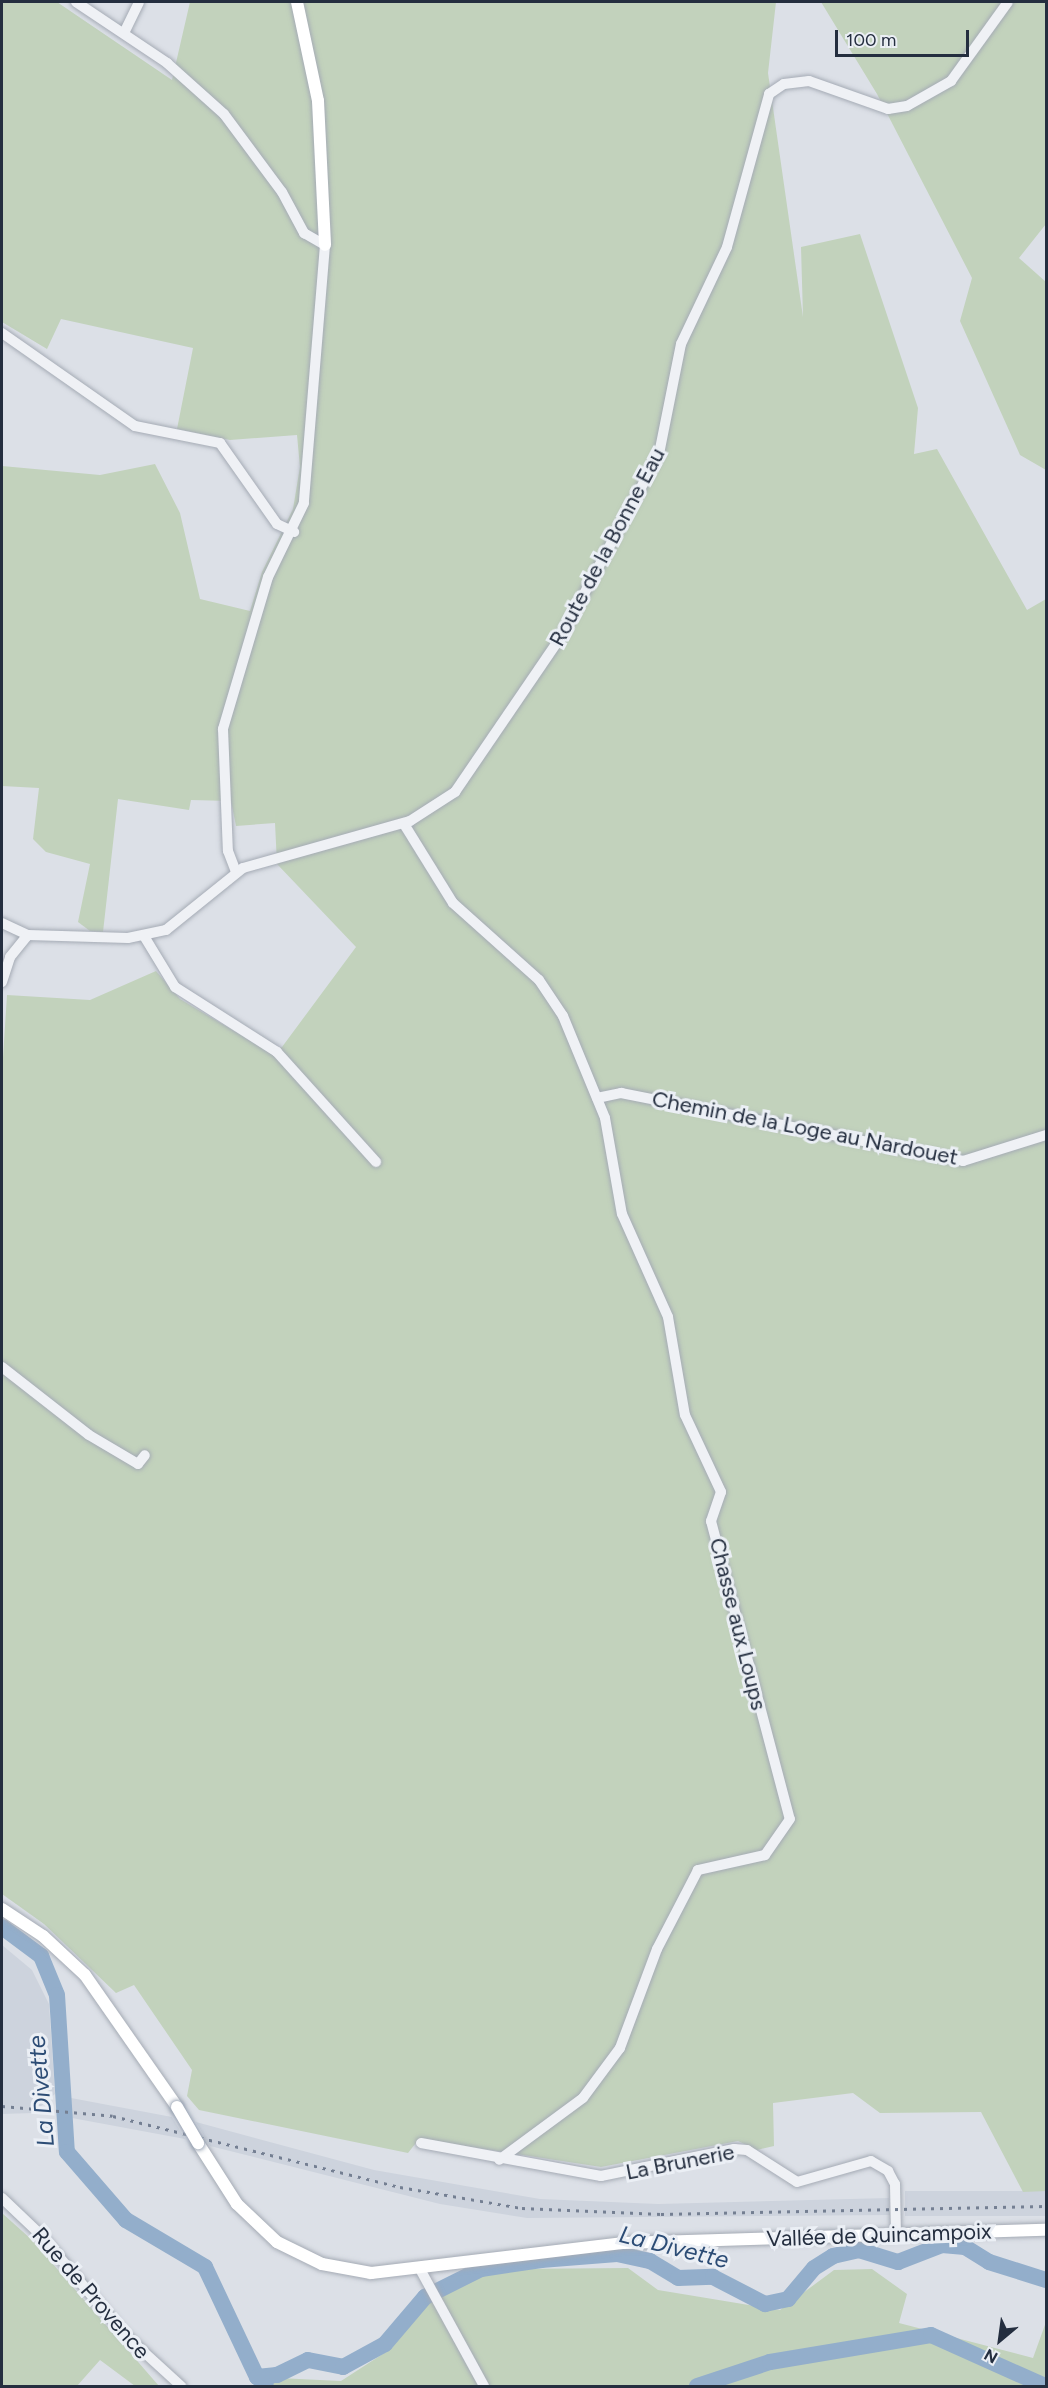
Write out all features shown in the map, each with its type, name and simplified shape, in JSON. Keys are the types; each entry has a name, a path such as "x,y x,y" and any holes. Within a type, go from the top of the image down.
{"main road":[{"path":"297,2 318,101 325,245"},
{"name":"Vallée de Quincampoix","path":"2,1909 43,1936 85,1975 177,2107 198,2143 252,2221 292,2252 346,2270 420,2269 495,2255 622,2243 1047,2230"}],"street":[{"path":"2,923 28,935 144,936 190,916 236,872 228,851 221,773 225,713 268,577 294,532 305,494 325,245 304,233 282,192 224,114 124,33 76,2"},
{"path":"124,33 139,2"},
{"name":"Route de la Bonne Eau","path":"236,872 278,857 404,824 440,806 460,786 588,591 664,439 681,344 727,247 763,104 776,88 809,81 888,109 907,106 951,81 1008,2"},
{"path":"2,333 135,426 220,443 277,524 294,532"},
{"name":"Chasse aux Loups","path":"404,824 453,903 539,980 563,1016 597,1098 622,1214 668,1317 685,1414 721,1492 711,1521 790,1819 765,1855 698,1870 657,1948 620,2048 583,2098 499,2160"},
{"path":"2,982 10,957 28,935"},
{"path":"144,936 175,987 277,1052 376,1162"},
{"name":"Chemin de la Loge au Nardouet","path":"597,1098 621,1093 963,1161 1047,1135"},
{"path":"2,1367 89,1435 138,1464 145,1455"},
{"name":"La Brunerie","path":"421,2143 499,2160 601,2176 740,2149 797,2181 871,2161 888,2171 895,2184 896,2234"},
{"name":"Rue de Provence","path":"2,2198 40,2234 123,2334 181,2386"},
{"path":"420,2269 428,2289 484,2386"}],"shaded area":[{"path":"2,1945 32,1970 49,2004 55,2094 33,2113 2,2114"},
{"path":"71,2098 172,2117 185,2139 72,2118"},
{"path":"196,2122 374,2170 540,2199 658,2204 889,2198 890,2215 527,2218 440,2204 210,2146"},
{"path":"905,2191 1046,2191 1046,2216 905,2216"}],"green space":[{"path":"2,2 57,2 172,80 190,2 776,2 768,73 803,317 801,247 860,234 918,408 914,454 937,449 1027,610 1046,599 1046,2191 1023,2192 981,2112 880,2113 853,2093 773,2103 774,2146 757,2150 738,2141 601,2167 419,2139 408,2153 199,2110 187,2096 192,2070 134,1985 116,1993 44,1924 2,1894 2,1073 7,995 90,1000 156,971 180,999 271,1053 282,1047 356,947 277,864 275,823 236,826 231,801 191,800 189,810 118,799 103,932 90,931 78,922 90,864 46,852 33,839 39,788 2,786 2,466 100,475 155,464 180,513 200,599 250,611 262,572 293,509 300,467 297,435 230,440 177,429 193,348 61,319 47,349 2,322"},
{"path":"821,2 1046,2 1046,224 1019,258 1046,282 1046,470 1020,455 960,321 972,278 877,94"},
{"path":"2,2213 32,2240 159,2386 135,2386 100,2360 77,2386 2,2386"},
{"path":"628,2268 658,2290 780,2310 834,2270 872,2269 907,2294 899,2323 1033,2358 1046,2322 1046,2386 262,2386 257,2377 341,2381 392,2348 411,2315 437,2291 499,2269"}],"waterway":[{"name":"La Divette","path":"2,1927 41,1956 57,1995 67,2152 126,2220 205,2267 257,2377 266,2384"},
{"name":"La Divette","path":"257,2377 277,2375 308,2360 343,2367 385,2344 425,2297 481,2269 541,2260 617,2254 650,2261 678,2278 713,2277 765,2304 788,2299 814,2268 833,2256 859,2250 898,2262 942,2245 965,2247 989,2262 1046,2280"},
{"name":"La Divette","path":"697,2386 770,2362 931,2335 1045,2386"}],"railway":[{"path":"2,2106 113,2116 400,2187 522,2208 661,2214 1046,2206"}]}
